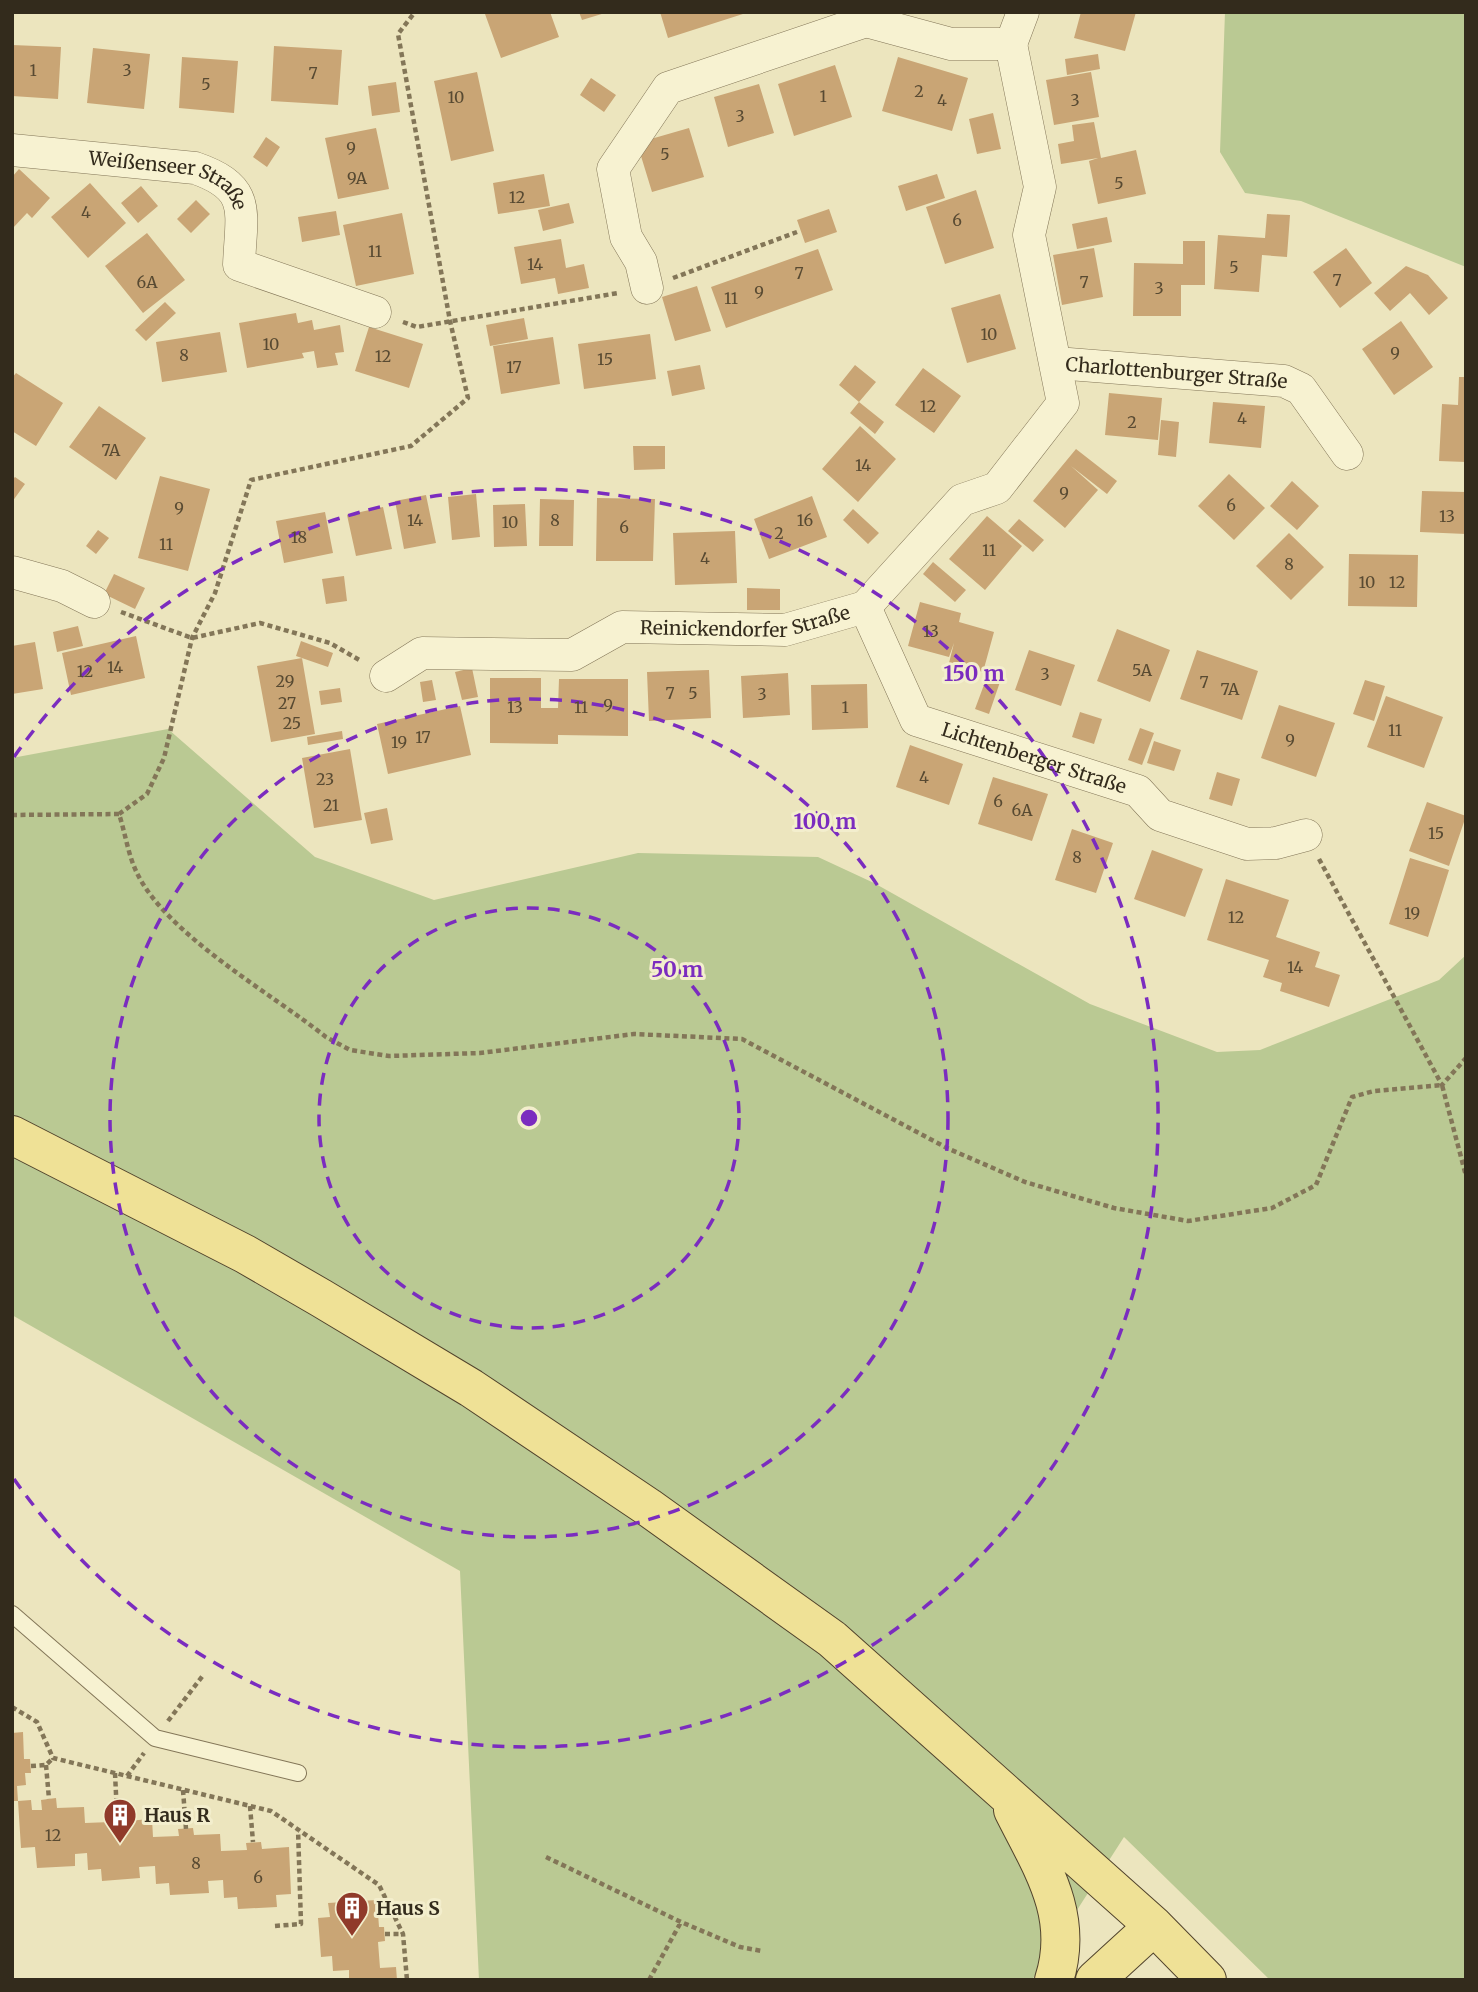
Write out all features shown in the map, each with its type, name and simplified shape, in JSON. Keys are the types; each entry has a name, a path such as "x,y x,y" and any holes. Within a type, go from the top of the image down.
{"main road":[{"path":"12,1135 245,1254 471,1388 648,1507 832,1639 1154,1926 1207,1980"},
{"path":"1004,1793 1059,1910 1061,1936 1054,1980"},
{"path":"1095,1980 1154,1926"}],"street":[{"path":"865,607 962,500 997,488 1063,403 1029,235 1040,187 1011,44 1023,12"},
{"path":"647,288 641,262 626,237 613,169 668,88 864,17 951,44 1011,44"},
{"name":"Weißenseer Straße","path":"12,150 195,168 218,176 237,193 241,215 239,265 375,312"},
{"name":"Charlottenburger Straße","path":"1056,363 1283,382 1301,389 1347,454"},
{"path":"12,572 62,586 94,602"},
{"name":"Reinickendorfer Straße","path":"386,676 422,653 572,655 622,627 785,630 865,607"},
{"name":"Lichtenberger Straße","path":"865,607 916,720 1138,790 1160,815 1247,844 1276,843 1306,835"}],"lane":[{"path":"12,1614 155,1738 298,1773"}],"path":[{"path":"12,815 119,814 147,794 164,758 192,638 215,593 251,480 411,446 468,398 450,321 398,34 415,12"},
{"path":"375,312 417,327 647,288 797,232"},
{"path":"94,602 192,638 260,623 330,643 386,676"},
{"path":"119,814 136,871 159,905 193,938 326,1037 350,1051 389,1056 480,1053 634,1034 742,1039 947,1149 1025,1182 1114,1208 1188,1221 1272,1208 1316,1185 1352,1097 1374,1091 1442,1085 1466,1058"},
{"path":"1306,835 1442,1085 1466,1175"},
{"path":"12,1707 37,1722 53,1758"},
{"path":"31,1766 46,1765 53,1758"},
{"path":"53,1758 271,1811 379,1885 403,1934 407,1980"},
{"path":"46,1765 49,1799"},
{"path":"115,1773 117,1815"},
{"path":"183,1790 186,1829"},
{"path":"250,1806 253,1842"},
{"path":"275,1926 302,1924 298,1829"},
{"path":"546,1857 681,1922 740,1947 762,1951"},
{"path":"649,1980 681,1922"},
{"path":"385,1934 403,1934"}],"green space":[{"path":"1225,12 1466,12 1466,267 1301,201 1245,193 1220,152"},
{"path":"168,729 315,857 434,900 638,853 818,857 874,883 1090,1004 1217,1052 1260,1050 1439,980 1466,955 1466,1980 1270,1980 1124,1837 1032,1980 479,1980 460,1571 12,1315 12,758"}],"building":[{"path":"550,12 559,37 501,58 485,14"},
{"path":"579,12 605,12 605,13 582,20"},
{"path":"660,12 746,12 746,13 668,38"},
{"path":"1081,12 1136,12 1125,51 1074,38"},
{"path":"12,45 61,47 58,99 12,96"},
{"path":"274,46 342,50 338,105 271,101"},
{"path":"93,48 150,54 144,109 87,103"},
{"path":"1098,54 1100,69 1067,75 1065,59"},
{"path":"182,57 238,61 234,113 179,108"},
{"path":"898,57 968,78 952,131 882,111"},
{"path":"835,65 852,117 794,136 778,84"},
{"path":"477,72 494,151 451,161 434,81"},
{"path":"1091,72 1099,117 1054,125 1046,80"},
{"path":"591,78 616,95 604,112 580,95"},
{"path":"396,82 400,112 372,116 368,86"},
{"path":"759,84 774,133 728,147 714,97"},
{"path":"993,113 1001,149 977,154 969,119"},
{"path":"1094,122 1101,158 1136,150 1146,194 1098,204 1089,161 1098,158 1061,164 1058,144 1074,141 1072,125"},
{"path":"376,128 389,189 338,199 325,138"},
{"path":"689,128 704,177 652,192 637,143"},
{"path":"266,137 280,147 267,167 253,157"},
{"path":"19,169 50,198 32,218 27,213 12,229 12,177"},
{"path":"544,174 550,206 498,214 493,183"},
{"path":"937,174 945,198 906,211 898,186"},
{"path":"90,183 126,223 88,258 51,217"},
{"path":"141,186 158,206 138,223 121,203"},
{"path":"976,190 994,248 945,264 926,207"},
{"path":"196,200 210,214 191,233 177,219"},
{"path":"569,203 574,223 543,231 538,210"},
{"path":"829,209 837,232 805,243 797,220"},
{"path":"336,211 340,235 302,242 298,217"},
{"path":"402,213 414,274 356,286 343,225"},
{"path":"1267,214 1290,215 1287,257 1262,255 1259,292 1214,289 1218,235 1265,238"},
{"path":"1107,217 1112,242 1077,249 1072,224"},
{"path":"147,233 185,280 143,313 105,266"},
{"path":"561,239 566,268 584,264 589,288 558,294 555,278 521,284 514,247"},
{"path":"1183,241 1205,241 1205,285 1181,285 1181,316 1133,316 1134,263 1183,264"},
{"path":"1094,248 1103,297 1062,305 1053,255"},
{"path":"1346,248 1372,283 1340,308 1313,272"},
{"path":"818,249 833,290 726,328 711,287"},
{"path":"1406,266 1428,275 1448,298 1429,315 1410,293 1390,311 1374,293"},
{"path":"697,286 711,331 675,341 662,297"},
{"path":"1000,294 1016,349 967,363 951,308"},
{"path":"165,302 176,313 146,341 135,330"},
{"path":"296,313 298,323 312,320 314,330 340,325 344,352 335,353 338,365 317,368 314,351 302,353 304,358 247,368 239,323"},
{"path":"524,318 528,339 490,346 486,325"},
{"path":"1401,321 1433,367 1394,395 1362,349"},
{"path":"369,327 423,344 409,388 355,371"},
{"path":"220,332 227,372 162,382 156,342"},
{"path":"650,334 656,379 584,389 578,344"},
{"path":"553,337 560,384 501,394 493,346"},
{"path":"700,365 705,389 672,396 667,371"},
{"path":"855,365 876,382 859,402 839,385"},
{"path":"923,368 961,396 934,433 895,405"},
{"path":"16,373 63,403 36,446 12,431 12,378"},
{"path":"1459,377 1466,377 1466,462 1439,461 1442,404 1458,405"},
{"path":"1109,393 1162,398 1158,440 1105,435"},
{"path":"859,402 884,422 875,434 850,413"},
{"path":"1213,402 1265,406 1261,448 1209,443"},
{"path":"99,406 146,438 116,480 69,447"},
{"path":"1161,420 1179,422 1176,457 1158,455"},
{"path":"860,426 896,459 858,502 822,469"},
{"path":"633,446 665,446 665,469 634,470"},
{"path":"1076,449 1117,481 1107,494 1071,466 1098,490 1065,528 1033,501"},
{"path":"1229,474 1265,508 1234,540 1198,506"},
{"path":"160,476 210,489 188,571 138,558"},
{"path":"15,477 25,484 12,502 12,480"},
{"path":"1292,481 1319,506 1297,530 1270,506"},
{"path":"1422,491 1466,492 1466,534 1420,532"},
{"path":"476,494 480,537 452,540 448,497"},
{"path":"426,495 436,543 404,549 395,501"},
{"path":"812,496 827,537 769,559 754,519"},
{"path":"597,498 655,499 653,561 596,561"},
{"path":"540,499 574,500 573,546 539,546"},
{"path":"525,504 527,546 494,547 493,505"},
{"path":"383,507 392,549 356,556 347,515"},
{"path":"853,509 879,533 868,544 843,520"},
{"path":"325,512 333,553 284,563 276,521"},
{"path":"987,516 1022,546 985,590 949,559"},
{"path":"1019,519 1044,540 1033,552 1008,531"},
{"path":"98,530 109,538 96,554 86,546"},
{"path":"735,531 737,583 675,585 673,533"},
{"path":"1289,533 1324,567 1291,600 1256,566"},
{"path":"1349,554 1418,555 1417,607 1348,606"},
{"path":"933,562 966,590 955,602 923,574"},
{"path":"114,574 145,588 135,609 104,594"},
{"path":"344,576 347,601 326,604 322,579"},
{"path":"747,588 780,589 780,610 747,610"},
{"path":"920,602 961,613 959,622 994,632 983,672 949,663 954,643 949,657 908,646"},
{"path":"78,626 83,646 57,652 53,632"},
{"path":"1117,629 1170,650 1150,702 1097,681"},
{"path":"136,636 145,678 71,695 62,653"},
{"path":"301,641 333,653 328,667 296,656"},
{"path":"35,642 43,689 12,694 12,646"},
{"path":"1029,650 1075,665 1061,706 1015,690"},
{"path":"1197,650 1258,671 1242,720 1180,699"},
{"path":"302,658 315,734 271,742 257,666"},
{"path":"472,668 478,697 462,700 455,672"},
{"path":"709,670 711,718 649,721 647,672"},
{"path":"788,673 790,715 743,718 741,676"},
{"path":"988,674 1001,679 989,714 975,709"},
{"path":"490,678 541,678 541,708 558,708 559,679 628,679 628,736 558,735 558,744 490,743"},
{"path":"432,680 436,700 423,702 420,682"},
{"path":"1365,680 1385,686 1374,721 1353,714"},
{"path":"867,684 868,728 812,730 811,685"},
{"path":"340,688 342,702 321,705 319,691"},
{"path":"1386,696 1443,717 1424,768 1367,747"},
{"path":"1279,705 1335,723 1316,777 1261,758"},
{"path":"460,706 471,755 388,774 377,724"},
{"path":"1080,712 1102,719 1094,744 1072,737"},
{"path":"1140,728 1154,733 1142,765 1128,760"},
{"path":"342,731 343,739 308,745 307,737"},
{"path":"1154,741 1181,750 1174,771 1147,763"},
{"path":"910,745 963,764 949,805 896,787"},
{"path":"350,749 362,820 314,828 302,758"},
{"path":"1217,772 1240,779 1232,806 1209,799"},
{"path":"993,777 1048,794 1032,841 978,824"},
{"path":"1427,802 1466,816 1449,866 1409,851"},
{"path":"387,808 393,840 371,844 364,813"},
{"path":"1072,829 1113,843 1096,893 1055,880"},
{"path":"1152,850 1203,869 1185,917 1134,899"},
{"path":"1410,858 1449,870 1428,937 1389,924"},
{"path":"1226,879 1289,900 1276,937 1320,952 1315,967 1340,975 1329,1007 1280,991 1282,983 1263,977 1269,960 1207,940"},
{"path":"23,1732 24,1759 30,1759 31,1773 25,1773 26,1785 17,1786 18,1801 12,1801 12,1733"},
{"path":"56,1798 57,1808 84,1807 85,1823 111,1822 110,1815 125,1814 125,1821 152,1819 153,1837 179,1836 178,1829 193,1828 194,1835 220,1834 221,1851 247,1850 246,1843 261,1842 262,1849 289,1847 291,1894 276,1895 277,1907 238,1909 237,1897 224,1898 223,1880 208,1881 209,1893 170,1895 169,1883 156,1884 155,1866 139,1867 140,1878 102,1881 101,1869 88,1870 87,1853 75,1854 75,1866 37,1868 35,1847 21,1848 18,1801 31,1800 32,1810 42,1810 41,1800"},
{"name":"Haus S","path":"377,1900 379,1927 384,1927 385,1941 378,1942 380,1968 396,1967 397,1980 349,1980 349,1970 333,1971 332,1956 321,1957 318,1918 330,1917 328,1903"}],"place":[{"name":"Haus R","path":"120,1845"},
{"name":"Haus S","path":"352,1938"}]}
